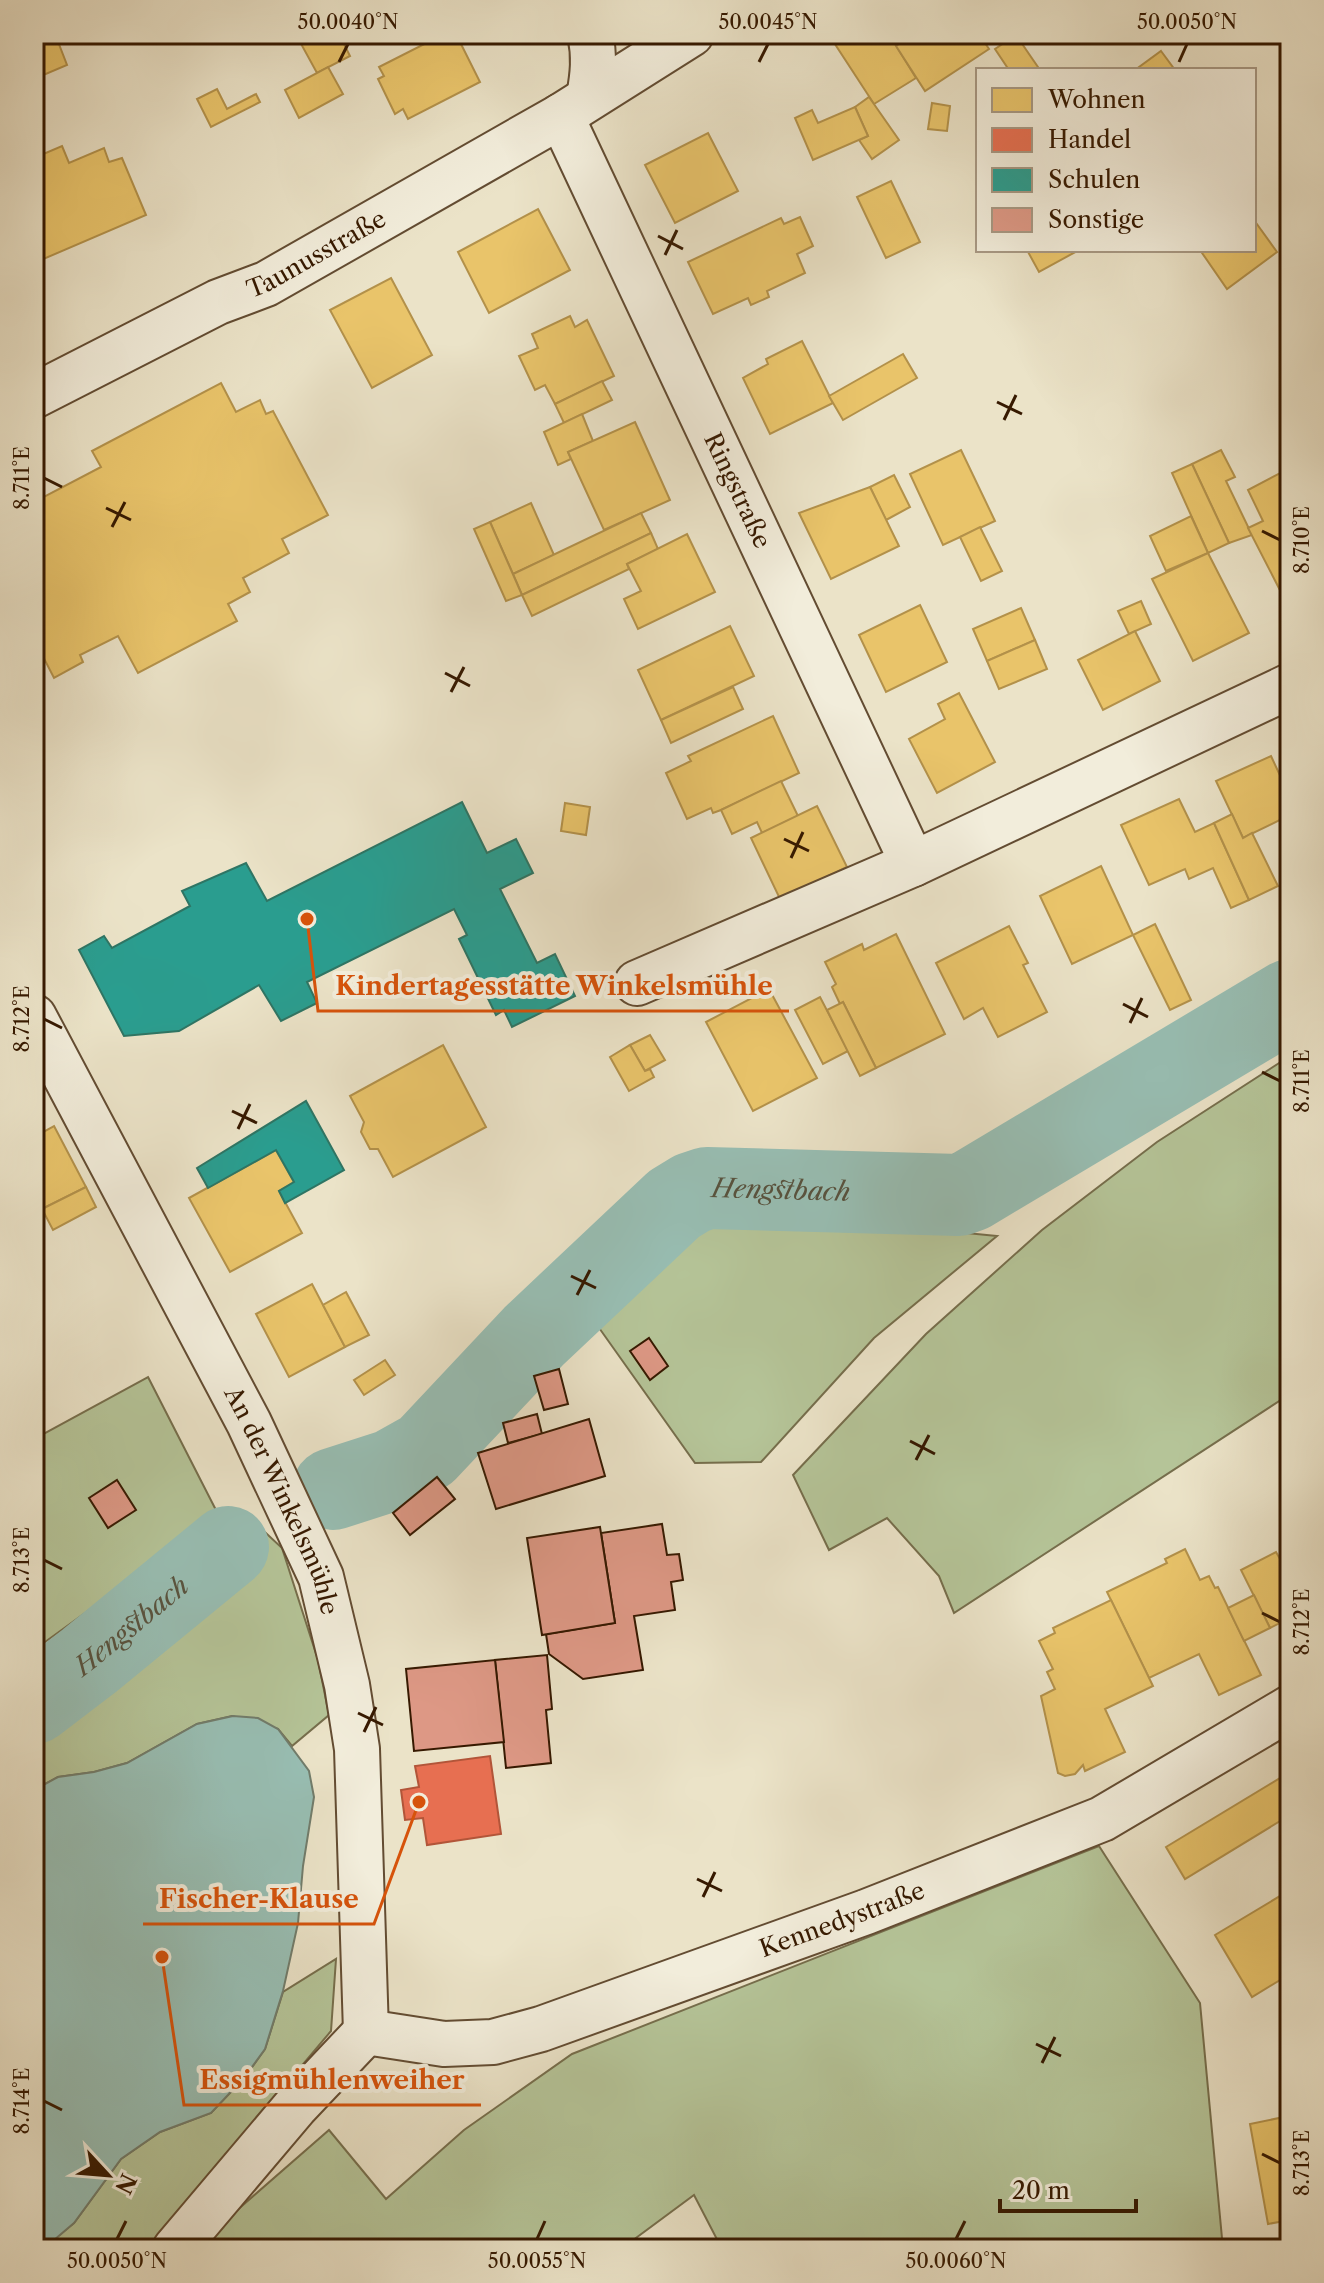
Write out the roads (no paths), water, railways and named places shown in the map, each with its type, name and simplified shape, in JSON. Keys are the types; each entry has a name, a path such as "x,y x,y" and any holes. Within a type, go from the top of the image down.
{"street":[{"path":"575,107 593,75 594,51 590,34"},
{"name":"Taunusstraße","path":"34,396 218,302 266,284 575,107 691,34"},
{"name":"Ringstraße","path":"575,107 913,864"},
{"path":"637,983 913,864 1290,686"},
{"name":"An der Winkelsmühle","path":"34,1017 46,1067 249,1423 321,1577 347,1685 357,1749 366,2032"},
{"name":"Kennedystraße","path":"366,2032 444,2044 493,2042 541,2029 866,1912 1102,1819 1290,1708"},
{"path":"175,2249 295,2107 366,2032"}],"water":[{"path":"233,1716 258,1718 278,1729 309,1771 314,1797 298,1923 283,1991 265,2049 244,2078 211,2113 160,2132 121,2159 74,2223 47,2246 34,2249 34,1790 58,1777 127,1763 197,1724"}],"waterway":[{"name":"Hengstbach","path":"333,1489 392,1470 426,1451 534,1336 674,1204 692,1193 707,1188 959,1195 1290,1000"},
{"name":"Hengstbach","path":"34,1703 228,1547"}],"place":[{"name":"Kindertagesstätte Winkelsmühle","path":"307,919"},
{"name":"Fischer-Klause","path":"419,1802"},
{"name":"Essigmühlenweiher","path":"162,1957"}]}
